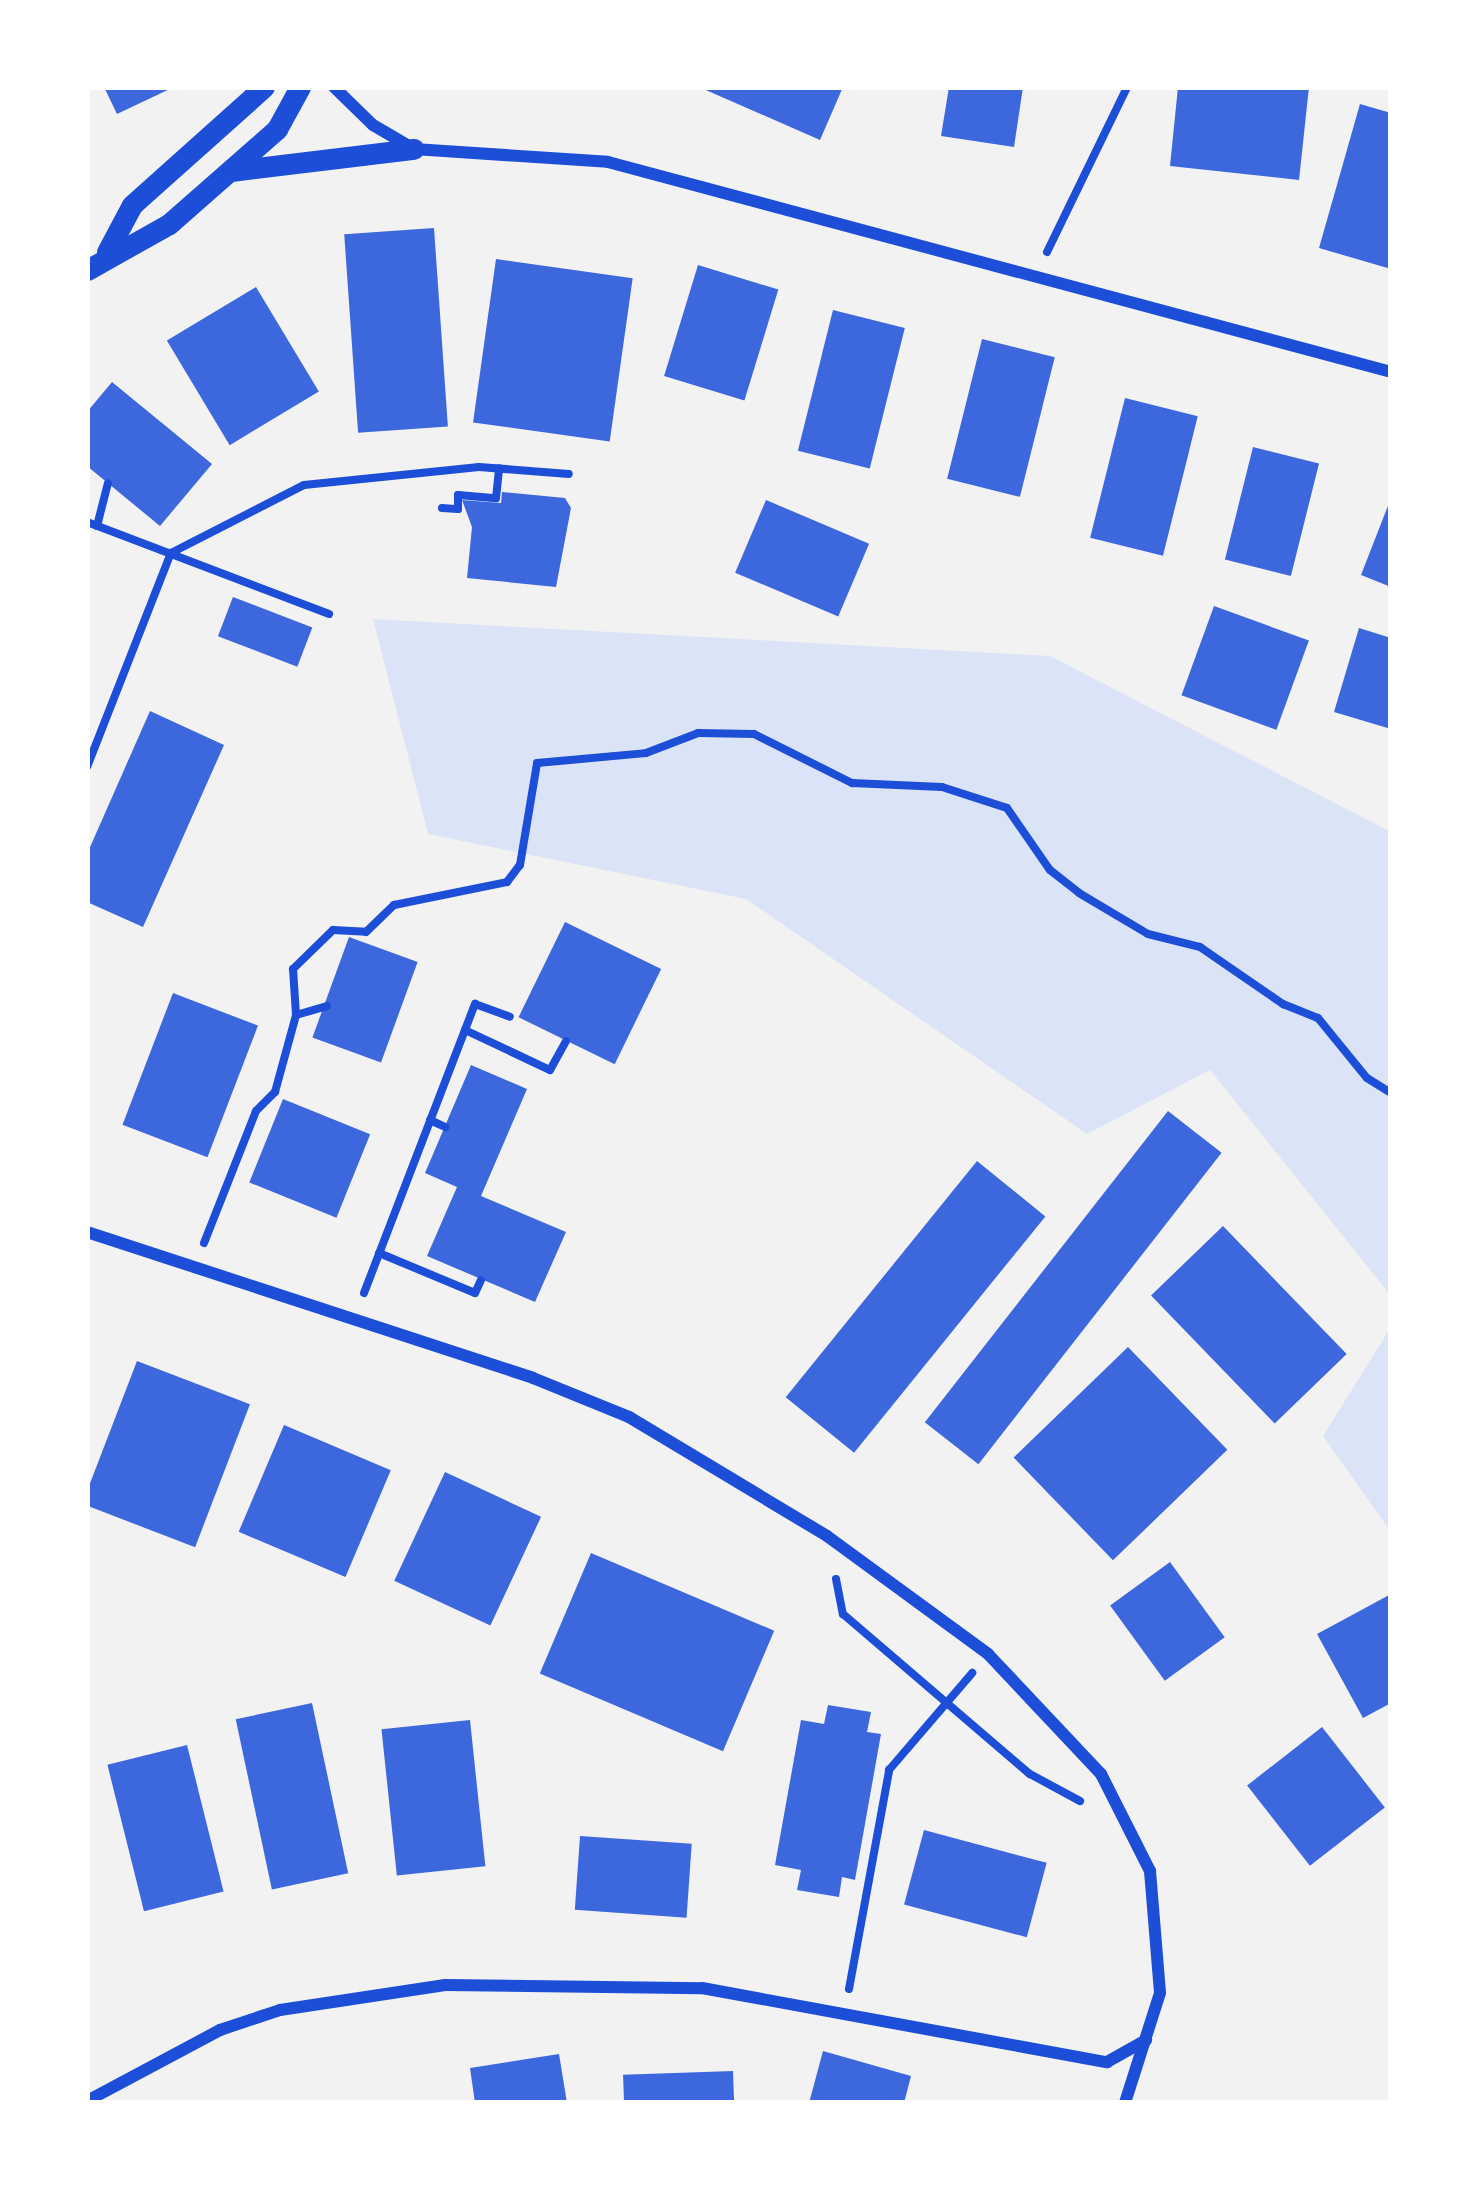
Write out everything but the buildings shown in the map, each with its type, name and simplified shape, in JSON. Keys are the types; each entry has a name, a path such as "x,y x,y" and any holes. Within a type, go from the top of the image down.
{"street":[{"path":"106,253 132,205 264,87"},
{"path":"87,270 106,253 170,224 277,129 300,87"},
{"path":"334,87 373,125 414,149"},
{"path":"230,171 414,149 608,162 1391,372"},
{"path":"87,1232 629,1417 827,1536 988,1654 1101,1774 1135,1830 1160,1923 1151,2035 1125,2103"},
{"path":"87,2101 220,2030 280,2010 446,1984 702,1988 1107,2062 1126,2057 1151,2035"}],"path":[{"path":"1036,275 1126,87"},
{"path":"87,767 171,553 304,485 499,468 569,474"},
{"path":"442,508 458,509 458,495 496,498 499,468"},
{"path":"108,483 92,524 329,614"},
{"path":"195,1267 242,1143 275,1092 296,1015 293,969 333,930 366,932 394,905 507,882 520,865 537,763 646,754 698,733 754,734 852,783 982,795 1007,808 1050,869 1079,893 1148,934 1200,947 1282,1004 1318,1018 1367,1078 1391,1093"},
{"path":"367,1284 475,1004 510,1017"},
{"path":"296,1015 327,1006"},
{"path":"464,1030 550,1070 566,1042"},
{"path":"430,1120 445,1127"},
{"path":"379,1252 475,1293 482,1280"},
{"path":"827,1536 843,1614 1030,1774 1135,1830"},
{"path":"844,2014 889,1770 962,1685"},
{"path":"868,1806 881,1809"}],"shaded area":[{"path":"373,619 1050,656 1391,832 1391,1296 1210,1070 1087,1134 746,899 428,834"},
{"path":"1391,1327 1391,1532 1323,1436"}]}
